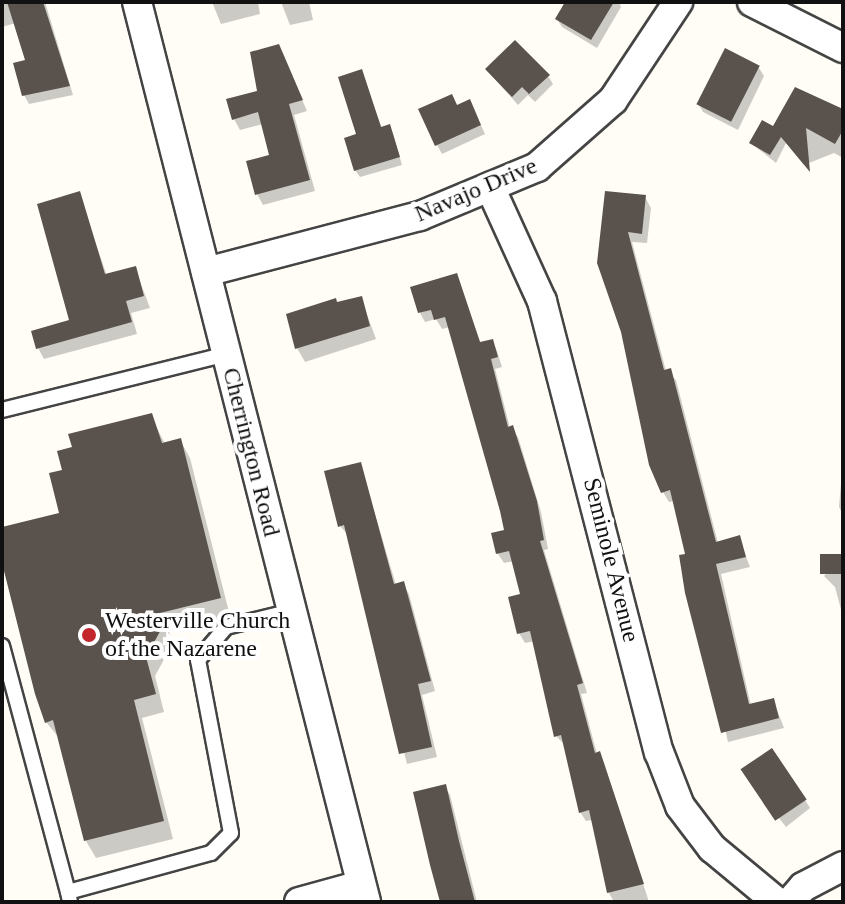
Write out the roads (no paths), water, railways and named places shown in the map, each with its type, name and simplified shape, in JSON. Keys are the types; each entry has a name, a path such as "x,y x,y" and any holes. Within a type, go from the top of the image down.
{"street":[{"name":"Cherrington Road","path":"137,2 364,893"},
{"name":"Navajo Drive","path":"206,272 420,216 537,167 613,100 678,2"},
{"path":"752,2 843,48"},
{"name":"Seminole Avenue","path":"490,187 546,314 659,752 680,806 712,848 777,902"},
{"path":"790,902 803,887 843,866"},
{"path":"299,902 364,893"}],"lane":[{"path":"2,410 226,354"},
{"path":"2,646 69,897 211,853 231,833 198,660 226,627 292,611"}],"place":[{"name":"Westerville Church of the Nazarene","path":"89,635"}]}
